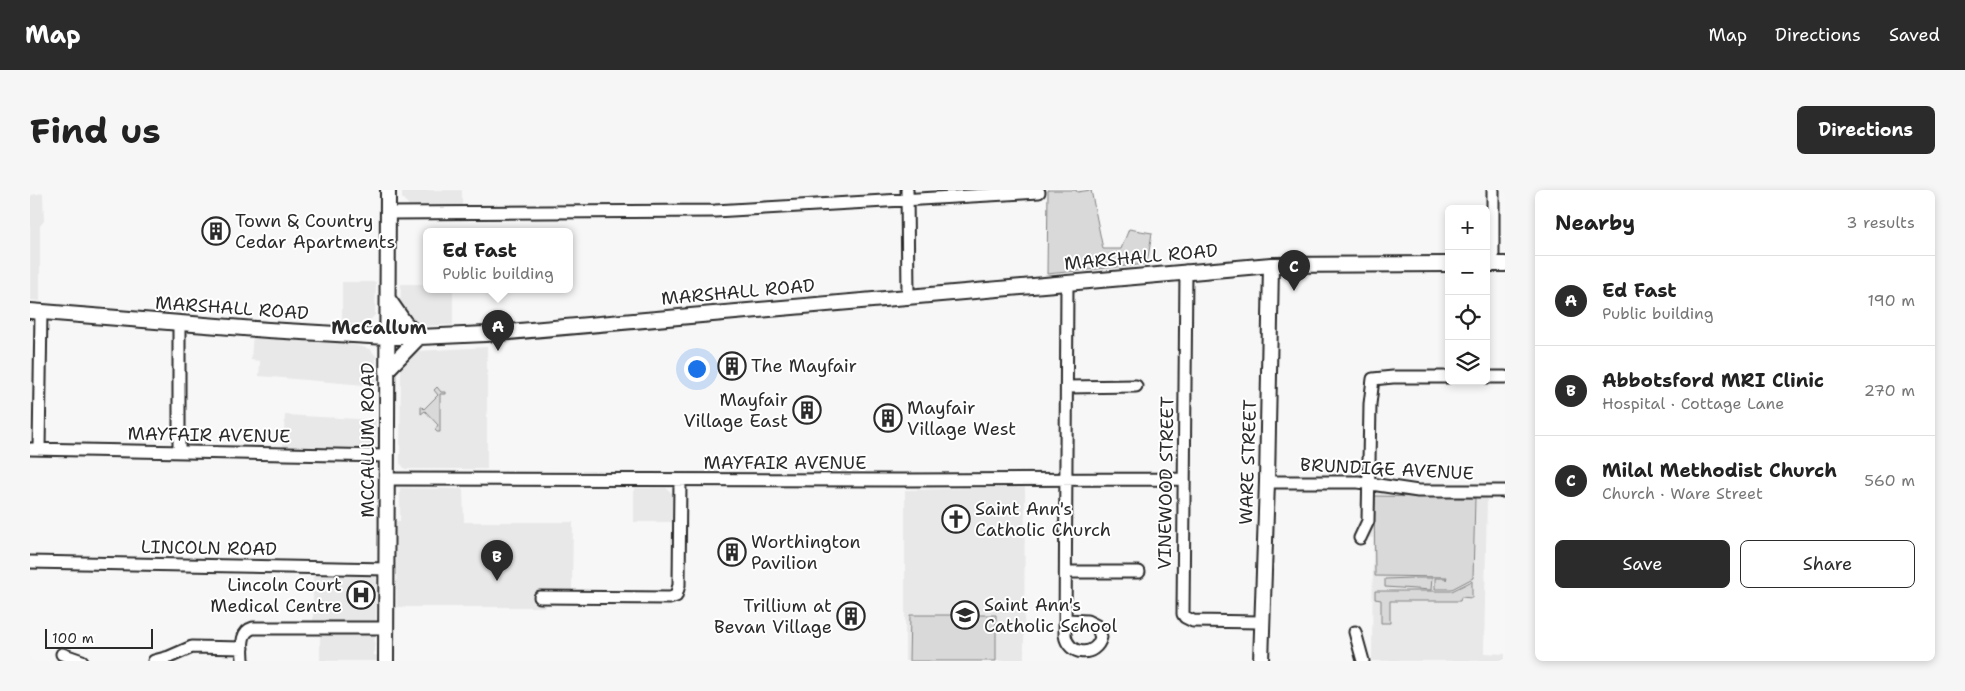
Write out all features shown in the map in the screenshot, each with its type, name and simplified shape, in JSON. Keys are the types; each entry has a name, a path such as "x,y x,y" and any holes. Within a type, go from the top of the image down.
{"main road":[{"name":"MCCALLUM ROAD","path":"386,661 388,190"},
{"name":"MARSHALL ROAD","path":"35,311 179,323 388,337 419,337 486,334 1186,271 1271,265 1445,264"},
{"name":"WARE STREET","path":"1260,661 1267,482 1271,265"},
{"path":"387,370 419,337 404,322 388,300"}],"street":[{"path":"1493,190 1495,264"},
{"path":"388,213 715,210 907,195 1039,192"},
{"path":"907,195 908,296"},
{"name":"VINEWOOD STREET","path":"1186,271 1183,614 1193,621 1261,622"},
{"path":"1066,620 1067,282"},
{"path":"35,311 35,449"},
{"path":"179,323 179,451"},
{"path":"1360,538 1368,521 1370,404 1373,379 1445,377"},
{"path":"1490,377 1505,377"},
{"path":"1067,387 1136,386"},
{"name":"MAYFAIR AVENUE","path":"35,449 387,456"},
{"name":"MAYFAIR AVENUE","path":"387,479 1184,479"},
{"path":"540,597 670,598 676,596 680,585 680,480"},
{"name":"BRUNDIGE AVENUE","path":"1267,482 1369,482 1418,491 1505,491"},
{"name":"LINCOLN ROAD","path":"30,562 386,569"},
{"path":"1066,572 1139,572"},
{"path":"243,661 244,634 247,630 253,628 386,628"},
{"path":"1355,632 1363,661"},
{"path":"154,661 192,648 243,648"},
{"path":"62,654 82,661"}],"shaded area":[{"path":"402,190 462,190 462,205 409,205 402,198"},
{"path":"1048,190 1076,190 1077,192 1091,190 1103,249 1121,249 1129,229 1152,233 1147,264 1047,274"},
{"path":"43,193 44,221 40,226 40,301 30,300 30,195"},
{"path":"342,282 376,282 375,315 366,324 342,324"},
{"path":"401,284 423,284 423,293 453,293 453,325 420,326 414,324 400,309"},
{"path":"253,332 321,337 370,349 376,356 376,386 259,376 260,361 251,360"},
{"path":"487,347 487,469 405,469 400,463 401,366 417,351"},
{"path":"437,387 441,392 446,392 446,394 440,394 440,432 435,430 438,425 425,411 421,414 421,406 424,409 438,395 434,390"},
{"path":"285,415 376,420 375,440 372,446 368,448 283,447"},
{"path":"1371,485 1484,492 1487,498 1484,653 1505,654 1505,661 1372,661 1373,538 1363,536"},
{"name":"Saint Ann's Catholic School","path":"1025,487 1024,661 905,661 905,490"},
{"path":"400,488 463,489 464,522 573,522 572,591 545,592 545,607 397,607 396,521 400,521"},
{"path":"634,488 666,488 672,493 672,522 634,522"},
{"path":"1374,496 1475,498 1473,578 1452,589 1435,589 1435,578 1446,578 1446,580 1447,577 1375,576"},
{"path":"313,574 373,574 376,576 376,621 373,625 313,624"},
{"path":"1432,578 1431,590 1385,587 1385,579"},
{"path":"1472,581 1472,598 1461,597 1460,601 1390,601 1390,623 1381,623 1381,600 1375,599 1375,591 1452,591"},
{"path":"910,615 996,615 996,661 909,661"},
{"path":"320,632 375,632 374,655 381,656 381,661 320,661"}],"place":[{"name":"Town & Country Cedar Apartments","path":"216,231"},
{"name":"Milal Methodist Church","path":"1294,291"},
{"name":"Ed Fast","path":"498,351"},
{"name":"The Mayfair","path":"732,366"},
{"name":"Mayfair Village East","path":"807,410"},
{"name":"Mayfair Village West","path":"888,418"},
{"name":"Saint Ann's Catholic Church","path":"956,519"},
{"name":"Worthington Pavilion","path":"732,552"},
{"name":"Abbotsford MRI Clinic","path":"497,581"},
{"name":"Lincoln Court Medical Centre","path":"361,595"},
{"name":"Saint Ann's Catholic School","path":"965,615"},
{"name":"Trillium at Bevan Village","path":"851,616"}],"district":[{"name":"McCallum","path":"379,327"}]}
